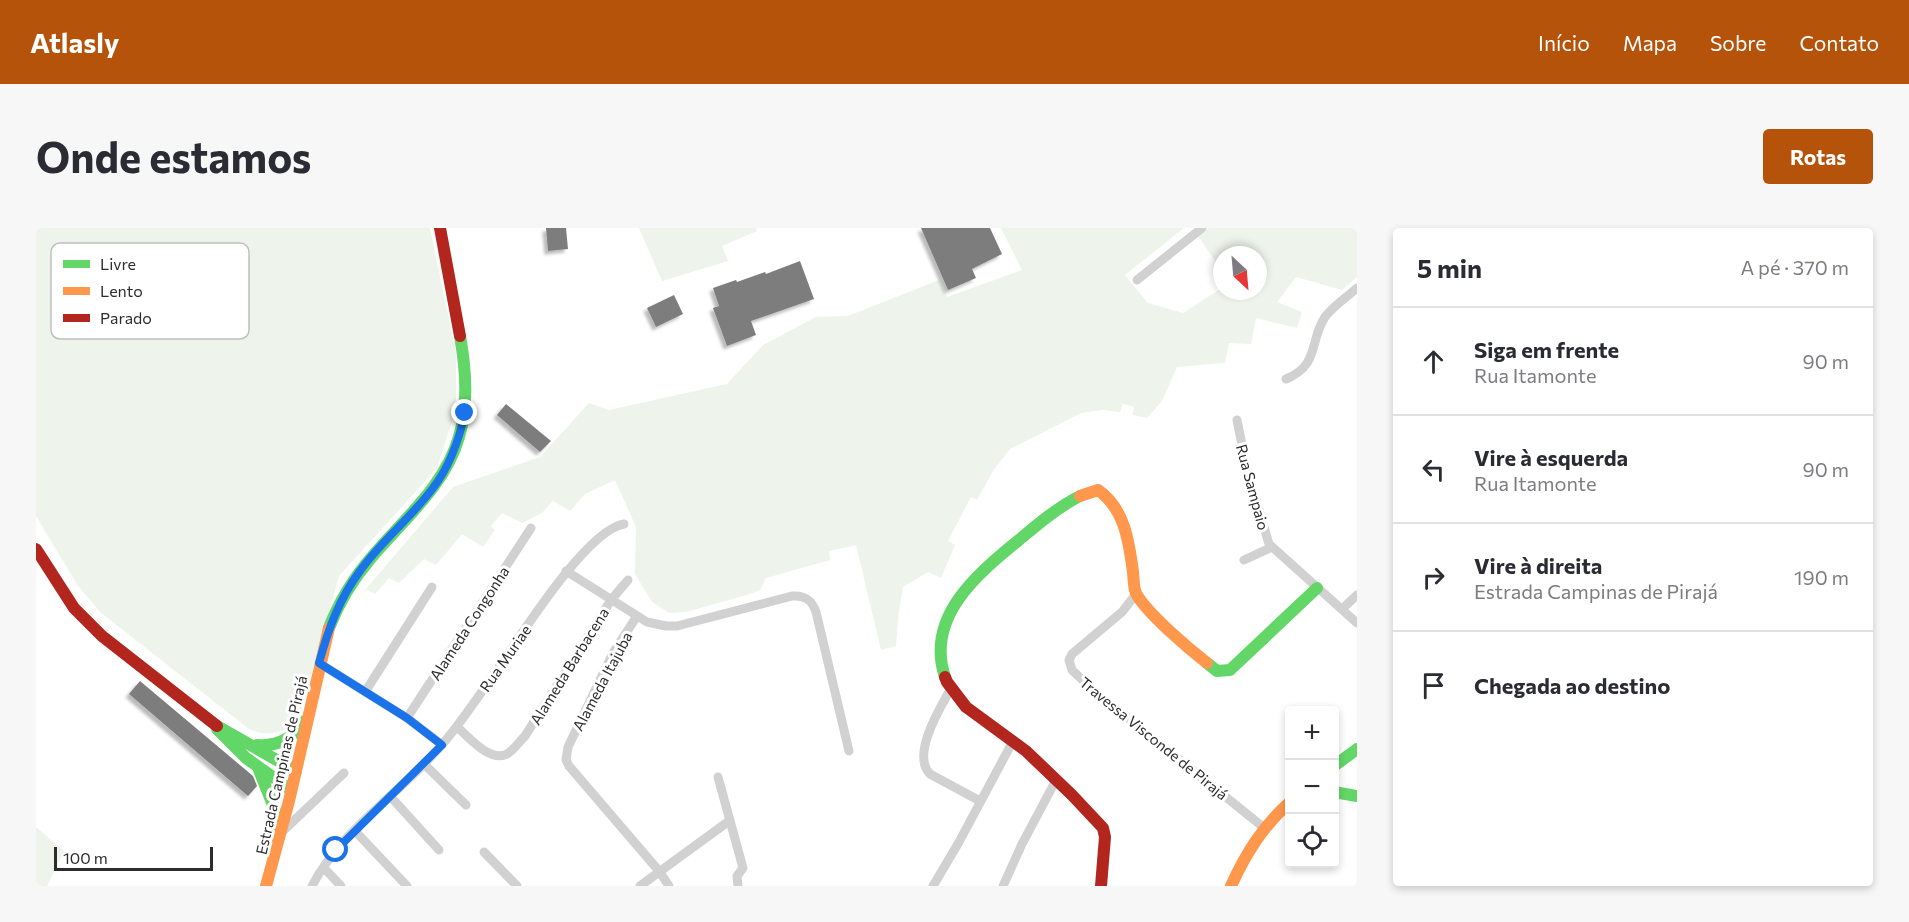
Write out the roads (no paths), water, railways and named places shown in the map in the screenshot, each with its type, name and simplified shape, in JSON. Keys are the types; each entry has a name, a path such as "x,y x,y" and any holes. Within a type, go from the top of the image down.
{"main road":[{"name":"Estrada Campinas de Pirajá","path":"266,886 280,843 319,663 334,616 350,585 370,558 432,490 451,458 461,432 467,394 465,364 440,228"},
{"path":"1101,886 1105,832 1100,824 1013,741 983,721 961,703 950,690 940,670 939,662 941,637 947,617 956,601 970,583 995,560 1063,506 1083,494 1098,490 1105,494 1116,507 1125,529 1136,594 1212,669 1222,672 1230,670 1317,588"},
{"path":"36,549 62,591 88,623 215,725 296,771"},
{"path":"242,739 271,747 295,733 308,717"},
{"path":"215,725 223,736 257,766 291,790"},
{"path":"1339,763 1357,749"},
{"path":"257,766 275,810 280,843"},
{"path":"1339,793 1357,796"},
{"path":"1231,886 1244,856 1263,827 1285,807"}],"street":[{"path":"1137,280 1202,228"},
{"path":"1286,379 1296,374 1305,365 1316,345 1325,318 1357,288"},
{"name":"Rua Sampaio","path":"1237,420 1247,469 1267,540 1272,548 1357,623"},
{"name":"Rua Muriae","path":"312,886 336,850 424,764 457,727 566,571 605,533 616,525 624,524"},
{"name":"Alameda Congonha","path":"407,718 531,528"},
{"path":"1245,560 1272,548"},
{"path":"566,571 647,622 666,626 677,626 792,596 812,601 849,751"},
{"name":"Alameda Barbacena","path":"457,727 489,753 499,756 510,752 525,736 611,600 628,580"},
{"path":"365,692 432,587"},
{"name":"Travessa Visconde de Pirajá","path":"1136,594 1122,612 1072,654 1069,660 1072,670 1092,689 1263,827"},
{"path":"1342,609 1357,595"},
{"name":"Alameda Itajuba","path":"638,616 613,653 568,747 566,760 659,871"},
{"path":"319,663 407,718 442,745"},
{"path":"950,690 931,723 925,747 925,768 930,774 980,801"},
{"path":"933,886 1013,741"},
{"path":"424,764 466,806"},
{"path":"283,831 344,773"},
{"path":"718,777 743,868 737,876 738,886"},
{"path":"1003,886 1056,780"},
{"path":"390,796 439,850"},
{"path":"640,886 729,821"},
{"path":"355,831 407,886"},
{"path":"484,852 517,886"},
{"path":"324,868 341,886"},
{"path":"659,871 669,886"}]}
